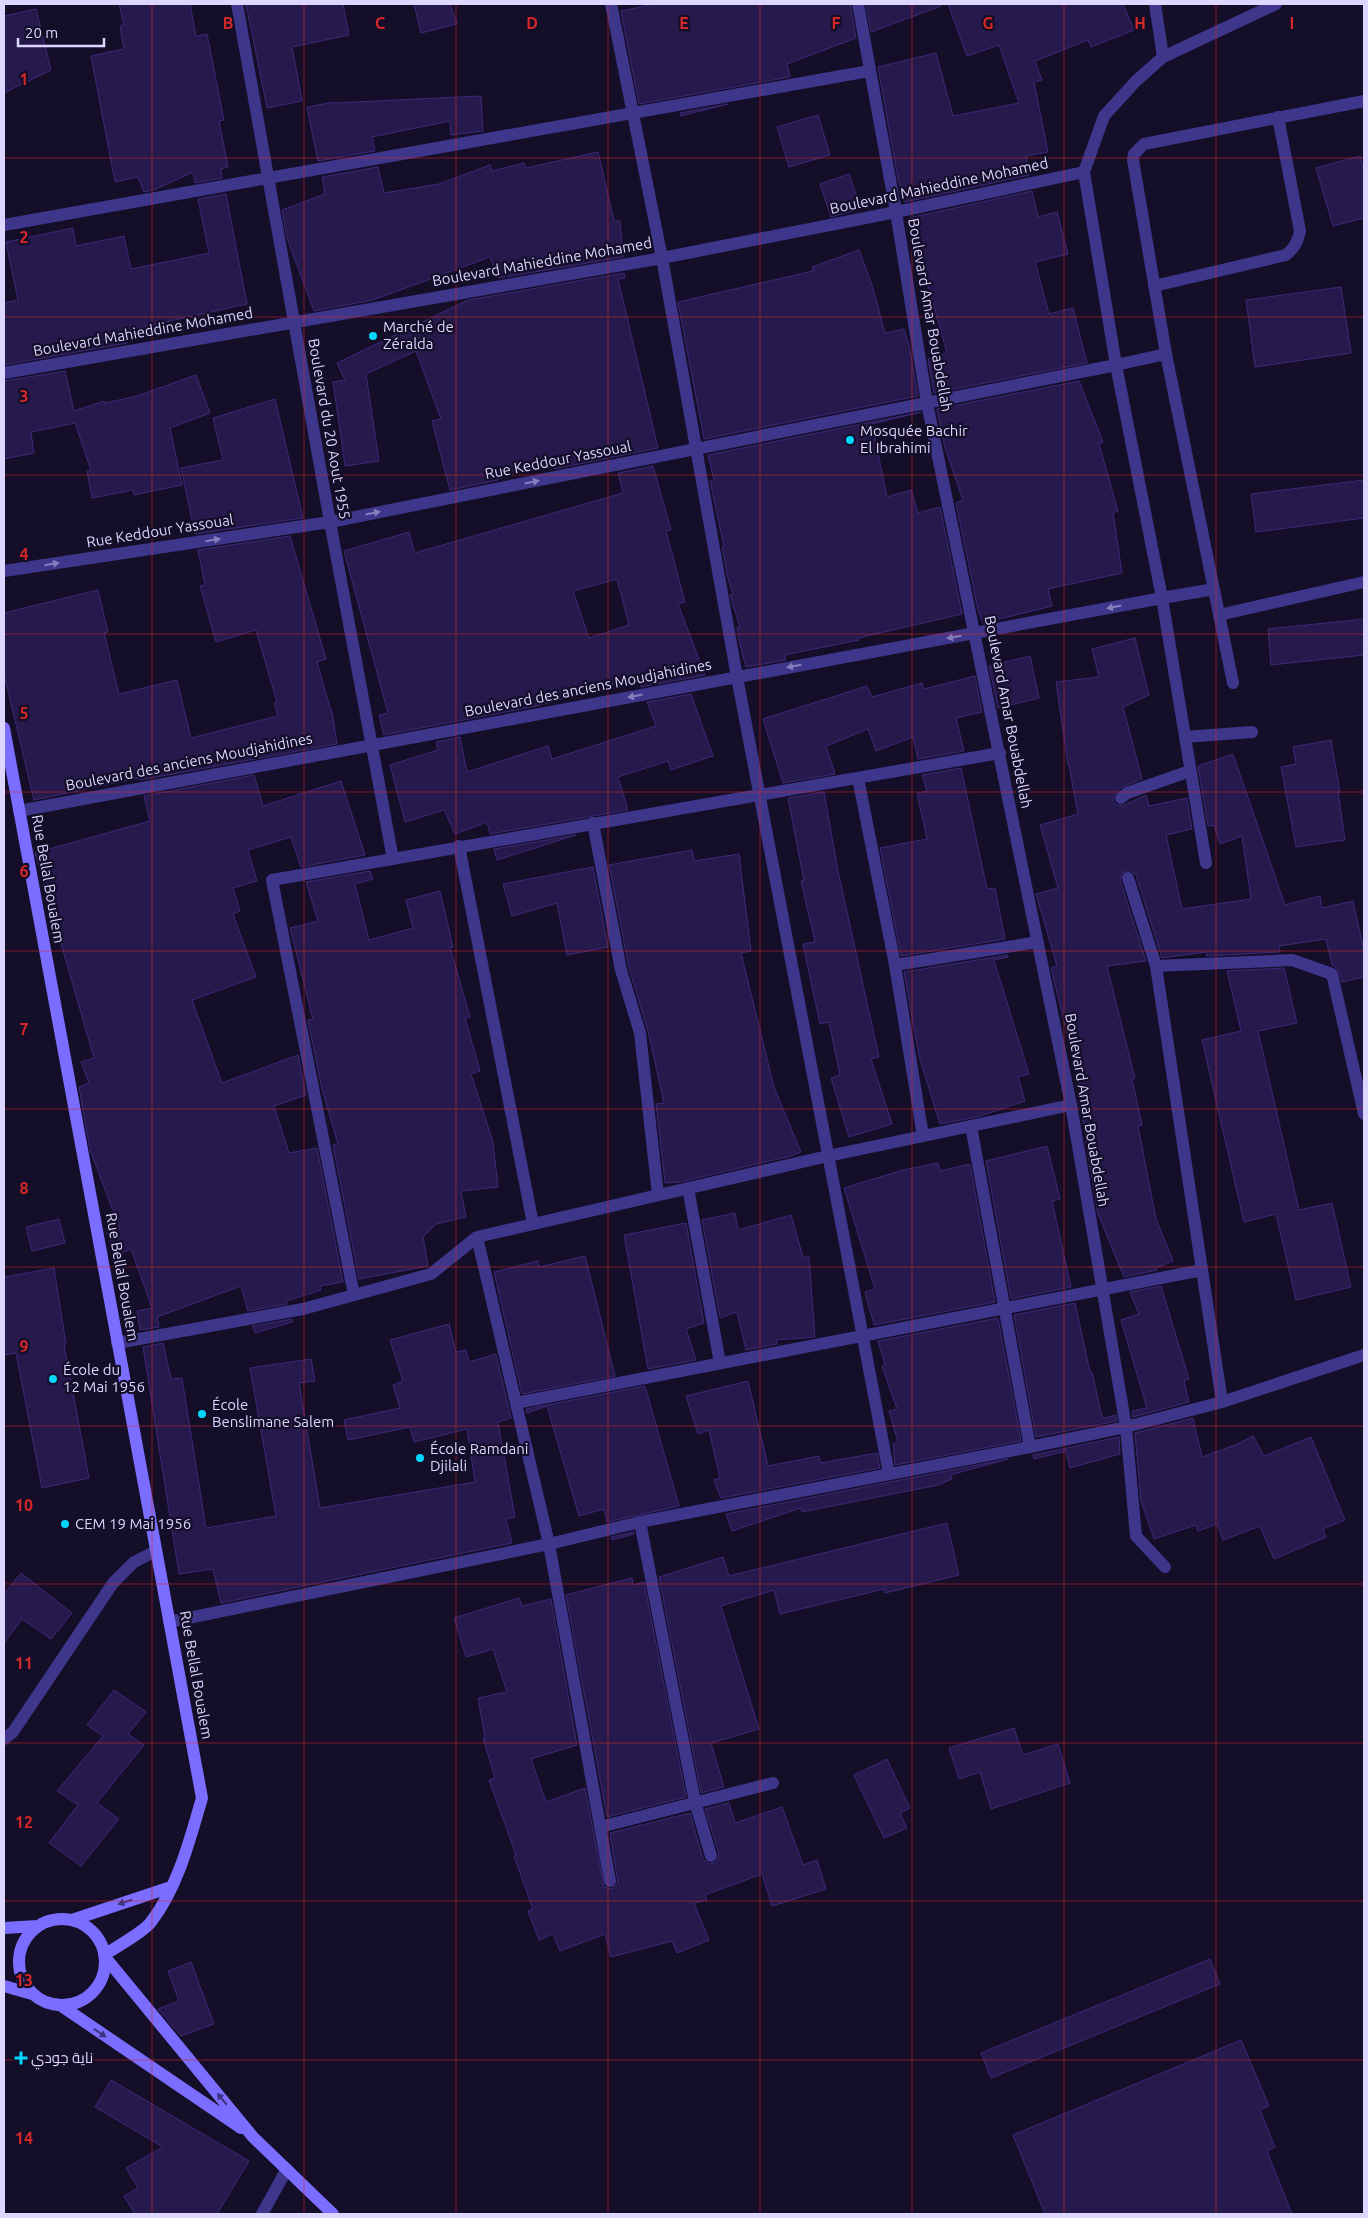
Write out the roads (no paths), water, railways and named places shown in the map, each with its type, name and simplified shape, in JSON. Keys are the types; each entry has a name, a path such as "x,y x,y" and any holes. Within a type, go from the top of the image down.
{"street":[{"name":"Boulevard du 20 Aout 1955","path":"237,4 393,859"},
{"path":"611,4 662,258 736,677 889,1474"},
{"name":"Boulevard Amar Bouabdellah","path":"858,4 896,212 927,403 1071,1105 1126,1427 1136,1536 1165,1567"},
{"path":"1155,4 1163,57"},
{"path":"1206,863 1162,598 1116,365 1084,172 1104,116 1136,81 1163,57 1276,4"},
{"path":"4,225 869,71"},
{"path":"1233,684 1166,354 1133,160 1139,147 1144,144 1364,101"},
{"path":"1154,286 1286,255 1293,249 1300,231 1278,117"},
{"name":"Boulevard Mahieddine Mohamed","path":"4,373 662,258 896,212 1084,172"},
{"name":"Rue Keddour Yassoual","path":"4,571 330,522 1166,354"},
{"path":"1219,616 1364,582"},
{"name":"Boulevard des anciens Moudjahidines","path":"19,810 1162,598 1214,590"},
{"name":"Rue Bellal Boualem","path":"4,728 202,1798 188,1846 171,1887 151,1924 104,1956"},
{"path":"1185,737 1252,732"},
{"path":"354,1295 272,880 458,846 1000,754"},
{"path":"1121,798 1127,793 1190,770"},
{"path":"858,778 895,965 922,1136"},
{"path":"593,823 621,970 640,1033 658,1195"},
{"path":"458,846 533,1224"},
{"path":"1128,878 1156,966 1222,1402"},
{"path":"895,965 1038,942"},
{"path":"1156,966 1292,960 1332,974 1364,1114"},
{"path":"118,1343 303,1309 431,1274 477,1237 828,1156 1071,1105"},
{"path":"970,1126 1030,1448"},
{"path":"688,1188 720,1363"},
{"path":"477,1237 549,1544 610,1882"},
{"path":"516,1403 863,1335 1004,1310 1202,1270"},
{"path":"169,1622 549,1544 640,1522 1030,1448 1126,1427 1222,1402 1364,1355"},
{"path":"640,1522 695,1802 711,1856"},
{"path":"4,1739 13,1732 113,1583 134,1562 156,1551"},
{"path":"600,1827 773,1783"},
{"path":"72,1920 171,1887"},
{"path":"4,1928 37,1926 60,1919 72,1920 84,1925 94,1933 101,1944 104,1956 104,1972 98,1985 88,1996 74,2003 60,2005"},
{"path":"37,1926 25,1941 18,1959 19,1972 24,1984 32,1994 40,2000 60,2005 253,2137"},
{"path":"104,1956 253,2137 333,2214"},
{"path":"4,1986 32,1994"},
{"path":"262,2214 287,2170"}],"place":[{"name":"Marché de Zéralda","path":"373,336"},
{"name":"Mosquée Bachir El Ibrahimi","path":"850,440"},
{"name":"École du 12 Mai 1956","path":"53,1379"},
{"name":"École Benslimane Salem","path":"202,1414"},
{"name":"École Ramdani Djilali","path":"420,1458"},
{"name":"CEM 19 Mai 1956","path":"65,1524"},
{"name":"ناية جودي","path":"21,2058"}]}
